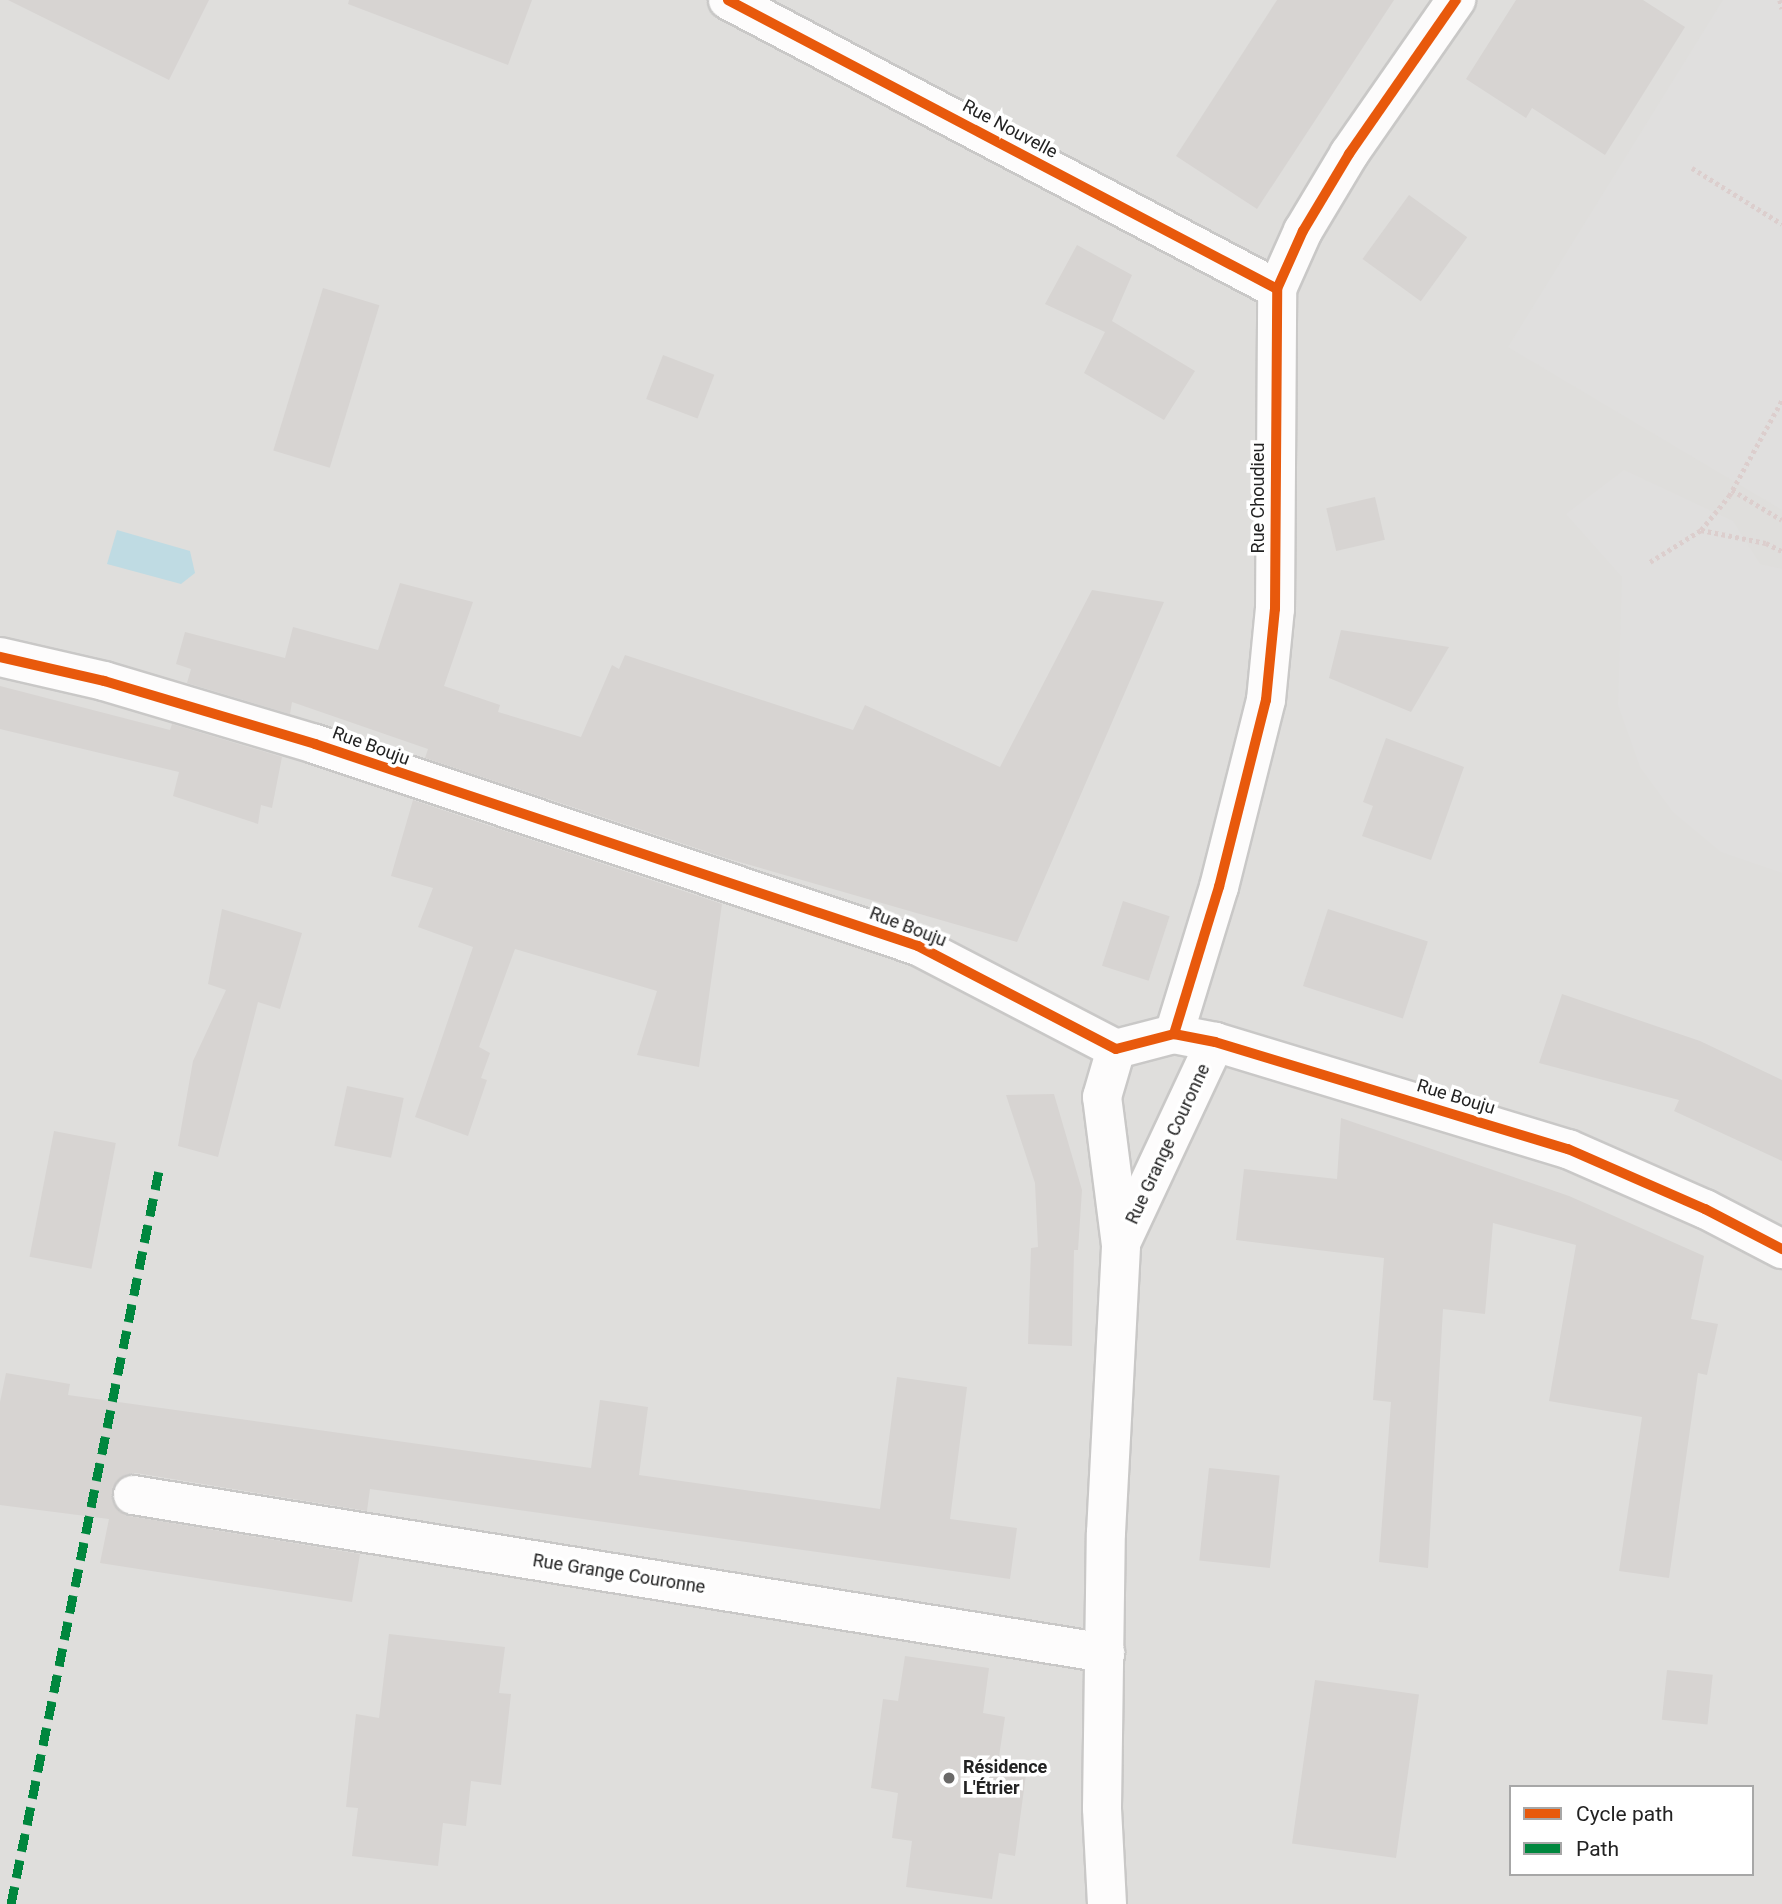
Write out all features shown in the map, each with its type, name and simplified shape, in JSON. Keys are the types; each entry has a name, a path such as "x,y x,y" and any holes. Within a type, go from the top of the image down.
{"street":[{"name":"Rue Choudieu","path":"1174,1034 1219,887 1266,700 1275,609 1277,289 1303,232 1349,154 1456,0"},
{"name":"Rue Nouvelle","path":"740,3 1277,289"},
{"name":"Rue Bouju","path":"0,657 104,681 314,744 918,946 1116,1049 1174,1034 1215,1042 1568,1149 1705,1209 1782,1249"},
{"name":"Rue Grange Couronne","path":"1121,1245 1215,1042"},
{"name":"Rue Grange Couronne","path":"1107,1904 1102,1808 1105,1653 1121,1245 1102,1097 1116,1049"},
{"name":"Rue Grange Couronne","path":"132,1495 1105,1653"}],"path":[{"path":"1780,0 1782,9"},
{"path":"1692,168 1782,224"},
{"path":"1650,562 1701,530 1732,490 1782,400"},
{"path":"1732,490 1782,520"},
{"path":"1701,530 1766,543 1782,551"}],"shaded area":[{"path":"0,0 1782,0 1782,1904 0,1904"},
{"path":"1723,0 1782,0 1782,510 1508,347"},
{"path":"1624,470 1733,521 1760,564 1782,569 1782,873 1721,852 1673,812 1640,767 1618,705 1622,577 1566,514"}],"water":[{"path":"117,530 190,551 195,573 181,584 107,564"}],"building":[{"path":"8,0 209,0 169,80"},
{"path":"349,0 532,0 508,65 348,4"},
{"path":"1277,0 1394,0 1257,209 1176,156"},
{"path":"1516,0 1643,0 1685,27 1605,155 1532,108 1526,118 1466,79"},
{"path":"1409,195 1467,237 1421,301 1363,259"},
{"path":"1077,245 1132,275 1112,321 1195,371 1164,420 1084,373 1105,332 1045,304"},
{"path":"323,288 379,305 330,468 273,451"},
{"path":"663,355 714,375 698,419 646,399"},
{"path":"1375,497 1385,540 1336,551 1326,508"},
{"path":"400,583 473,602 444,686 500,705 498,712 581,737 612,665 619,669 625,655 853,730 865,705 1000,767 1092,590 1164,602 1017,942 729,859 425,758 428,749 292,702 290,714 187,683 191,669 176,664 185,632 285,658 293,627 378,650"},
{"path":"1341,630 1449,647 1411,712 1329,678"},
{"path":"0,686 170,730 172,724 282,757 272,808 261,805 258,824 173,796 179,772 0,729"},
{"path":"1386,738 1464,767 1431,860 1362,836 1373,806 1363,802"},
{"path":"413,800 722,904 699,1067 637,1055 657,991 515,949 479,1047 490,1053 481,1078 487,1080 468,1136 415,1117 473,947 418,927 433,888 391,876"},
{"path":"1123,901 1170,916 1149,981 1102,966"},
{"path":"222,909 302,933 280,1009 258,1002 218,1157 178,1146 193,1061 226,990 208,984"},
{"path":"1328,909 1428,941 1403,1018 1303,986"},
{"path":"1562,994 1700,1041 1782,1080 1782,1161 1674,1111 1679,1100 1539,1063"},
{"path":"347,1086 404,1098 391,1158 334,1146"},
{"path":"1054,1094 1082,1190 1078,1250 1074,1250 1072,1346 1028,1344 1031,1248 1038,1247 1035,1183 1006,1095"},
{"path":"1341,1118 1569,1196 1704,1256 1691,1319 1718,1324 1707,1375 1698,1373 1669,1578 1619,1571 1642,1417 1549,1401 1576,1245 1493,1223 1485,1314 1443,1309 1428,1568 1379,1562 1391,1402 1373,1400 1384,1258 1236,1240 1244,1169 1337,1179"},
{"path":"54,1131 116,1143 91,1269 30,1257"},
{"path":"6,1373 70,1384 68,1395 591,1468 600,1400 648,1407 639,1475 880,1509 897,1377 967,1387 950,1519 1017,1528 1010,1579 370,1489 367,1511 136,1473 125,1475 112,1491 113,1503 129,1516 360,1554 352,1602 100,1563 109,1519 0,1505 0,1402"},
{"path":"1209,1468 1280,1475 1270,1568 1199,1560"},
{"path":"389,1634 505,1647 499,1693 511,1694 501,1785 471,1781 466,1826 443,1823 438,1866 352,1856 358,1808 346,1807 356,1714 379,1718"},
{"name":"Résidence L'Étrier","path":"905,1656 989,1668 983,1713 1005,1717 998,1763 1027,1767 1015,1856 999,1853 992,1899 906,1887 912,1841 892,1838 898,1793 871,1788 883,1699 898,1701"},
{"path":"1667,1670 1713,1675 1708,1725 1662,1720"},
{"path":"1315,1680 1419,1695 1396,1858 1292,1843"}],"marked path":[{"path":"11,1904 159,1170"}],"cycle path":[{"path":"728,0 1277,289"},
{"path":"1174,1034 1219,887 1266,700 1275,609 1277,289 1303,231 1349,154 1456,0"},
{"path":"0,657 104,681 315,744 918,946 1116,1049 1174,1034 1215,1042 1568,1149 1705,1209 1782,1249"}],"place":[{"name":"Résidence L'Étrier","path":"949,1778"}]}
